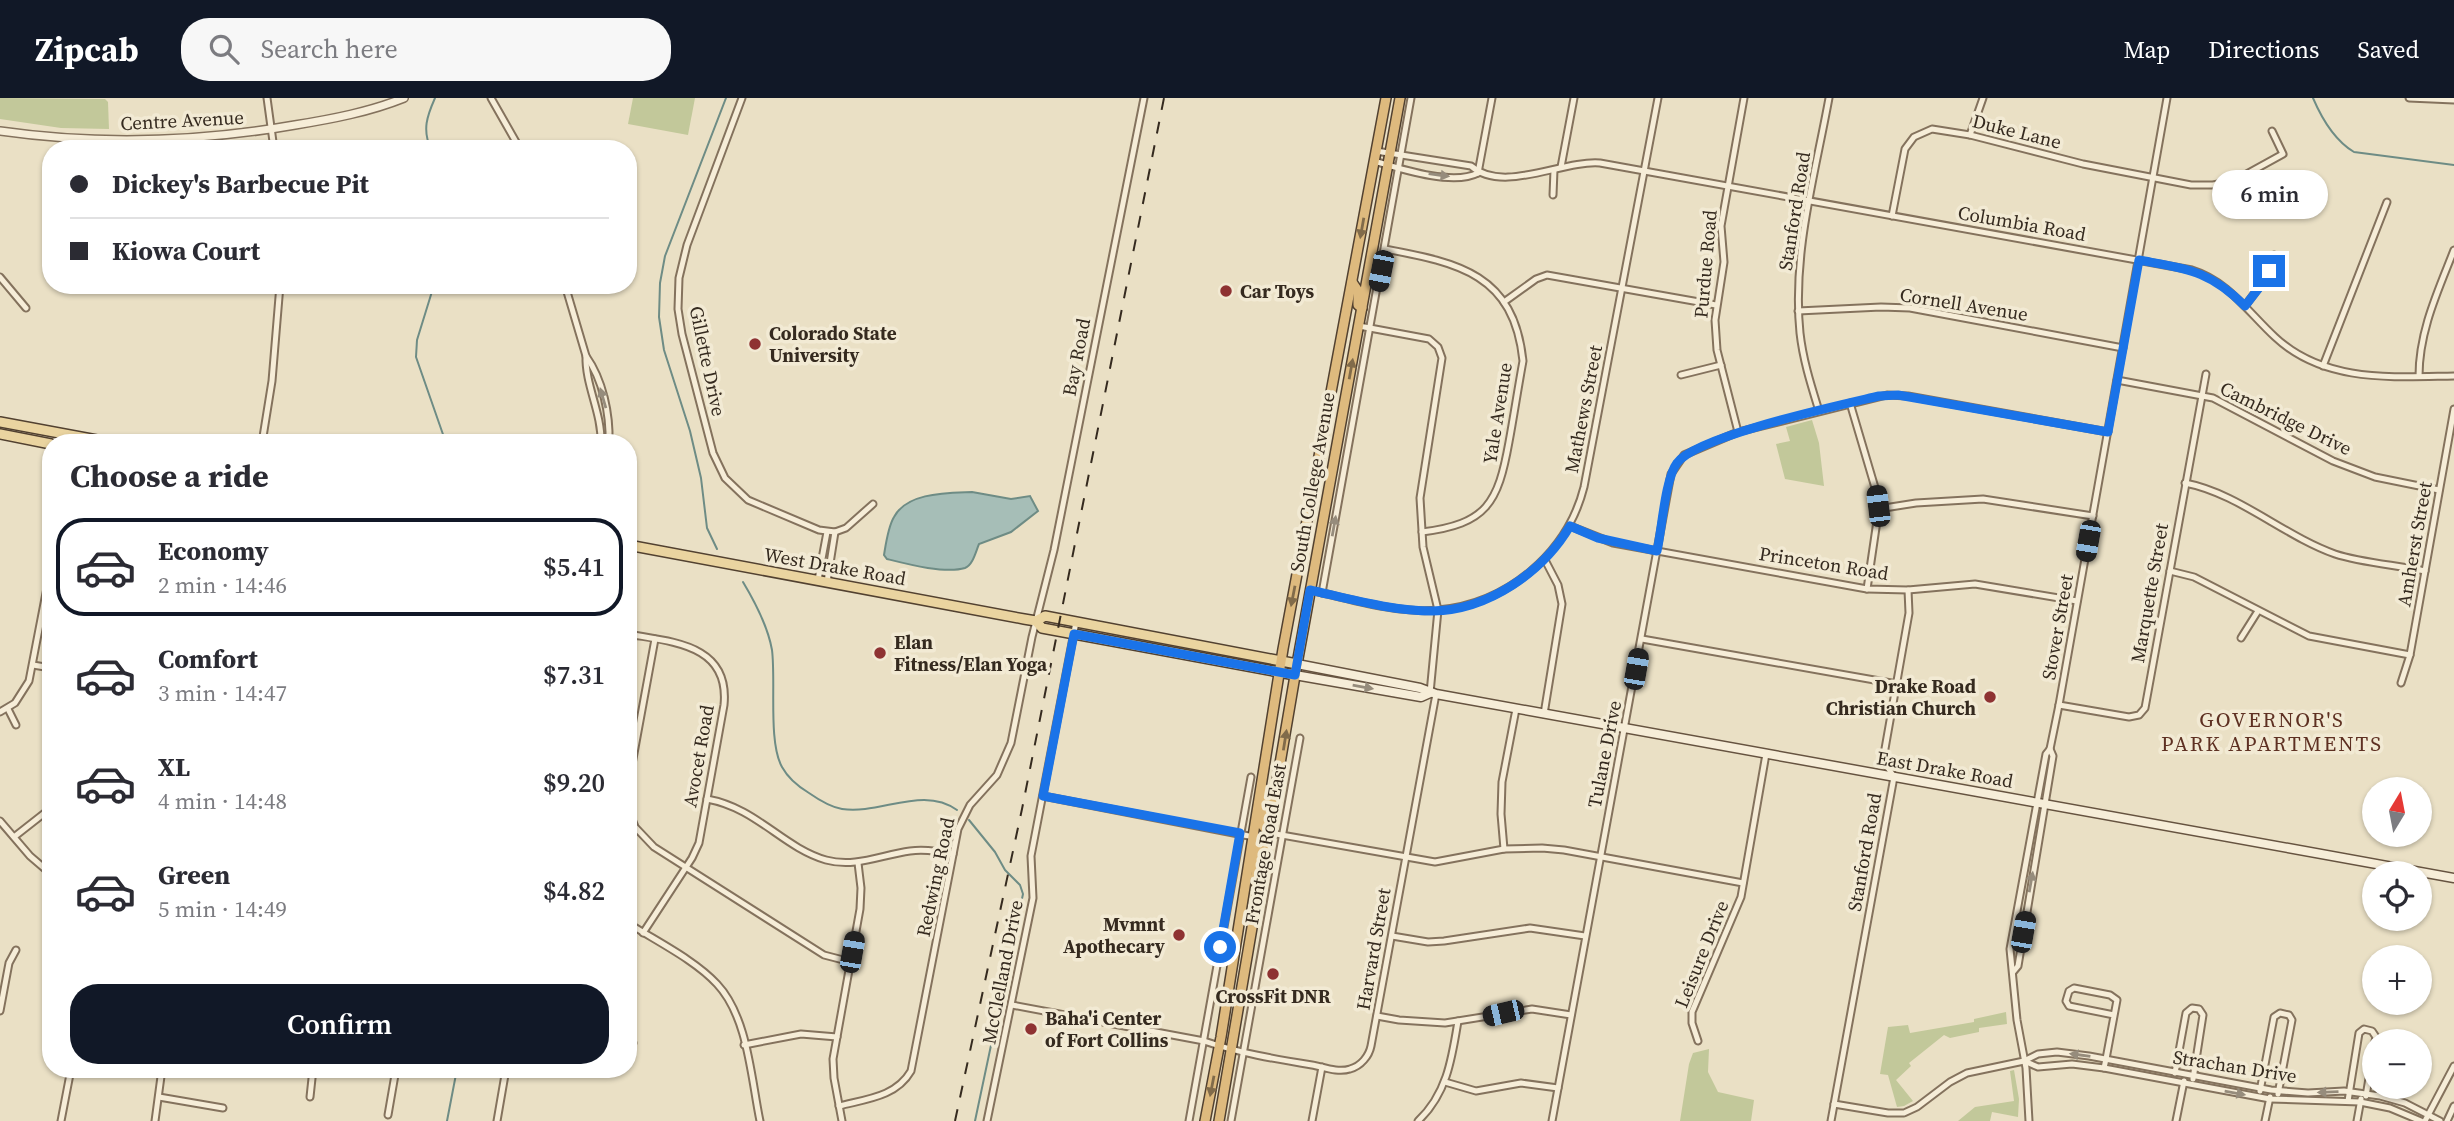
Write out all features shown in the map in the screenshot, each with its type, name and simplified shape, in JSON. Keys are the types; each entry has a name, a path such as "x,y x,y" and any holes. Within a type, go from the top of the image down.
{"highway":[{"name":"South College Avenue","path":"1205,1121 1220,1046 1281,660 1386,98"},
{"name":"South College Avenue","path":"1219,1121 1310,590 1400,98"},
{"path":"1352,282 1358,291 1358,305 1362,308"},
{"path":"1262,787 1267,796 1264,826 1270,832"},
{"path":"1254,837 1259,843 1255,881 1260,888"}],"main road":[{"path":"0,422 65,434"},
{"path":"0,428 42,434"},
{"path":"43,434 54,432"},
{"path":"0,434 42,442"},
{"name":"West Drake Road","path":"637,547 1036,621 1042,628 1280,671"},
{"name":"West Drake Road","path":"1036,621 1045,616 1281,660"},
{"path":"1127,644 1160,644 1174,641"},
{"path":"1173,652 1181,646 1208,647"},
{"name":"East Drake Road","path":"1281,660 1420,688 1433,694 2454,878"},
{"name":"East Drake Road","path":"1280,671 1421,697 1433,694"}],"street":[{"path":"267,98 273,140"},
{"name":"Centre Avenue","path":"0,131 65,138 132,140 216,136 350,115 404,98"},
{"path":"491,98 515,140"},
{"name":"Gillette Drive","path":"742,98 683,258 678,298 682,334 713,453 726,478 741,495 758,506 827,532 835,532"},
{"name":"Bay Road","path":"1036,621 1054,550 1144,98"},
{"path":"1322,593 1411,98"},
{"path":"1478,173 1492,98"},
{"path":"1553,195 1574,98"},
{"name":"Mathews Street","path":"1545,560 1570,526 1584,488 1658,98"},
{"name":"Purdue Road","path":"1738,432 1715,332 1716,305 1724,262 1721,226 1744,98"},
{"name":"Stanford Road","path":"1819,411 1803,357 1798,311 1800,255 1829,98"},
{"path":"1970,135 1983,98"},
{"name":"Stover Street","path":"2029,1121 2010,949 2041,804 2046,754 2050,749 2059,705 2167,98"},
{"path":"2409,98 2454,100"},
{"name":"Duke Lane","path":"1892,216 1903,155 1914,137 1932,129 1970,135 2083,164 2203,186 2245,176 2283,154 2272,131"},
{"name":"Columbia Road","path":"1375,156 1390,152 1471,166 1478,173 1506,177 1589,162 2192,270 2229,290 2284,344 2323,366 2362,375 2454,376"},
{"name":"Columbia Road","path":"1375,156 1388,165 1441,176 1469,178 1478,173"},
{"path":"2323,366 2388,202"},
{"name":"Yale Avenue","path":"1385,249 1438,259 1461,267 1488,285 1504,302 1516,325 1523,361 1500,486 1489,504 1467,522 1446,529 1422,532"},
{"path":"2419,376 2419,352 2423,332 2454,250"},
{"path":"2245,306 2266,278 2274,255"},
{"path":"1504,302 1536,279 1547,275 1716,305"},
{"path":"0,277 26,308"},
{"path":"263,434 272,381 279,294"},
{"path":"568,294 586,356 586,368 600,434"},
{"name":"Cornell Avenue","path":"1798,311 1899,307 2123,348"},
{"name":"Harvard Street","path":"1012,1005 1204,1041 1232,1051 1322,1067 1349,1070 1363,1061 1370,1052 1433,694 1438,610 1422,532 1422,480 1442,358 1437,346 1429,340 1359,326"},
{"path":"586,356 593,365 604,397 608,434"},
{"path":"1681,375 1721,365"},
{"name":"Marquette Street","path":"2059,705 2129,717 2139,715 2145,708 2206,374"},
{"name":"Cambridge Drive","path":"2117,380 2217,399 2310,450 2375,477 2440,489"},
{"name":"Tulane Drive","path":"1552,1121 1675,466 1690,451 1738,432 1887,395 1908,396 2108,432"},
{"path":"1850,403 1876,491 1878,509 1867,589"},
{"name":"Amherst Street","path":"2401,683 2410,654 2454,409"},
{"path":"2185,483 2207,488 2337,555 2425,570"},
{"path":"1878,509 1916,503 1983,499 2093,516"},
{"path":"823,582 835,532 855,522 873,504"},
{"name":"Princeton Road","path":"1570,526 1606,541 1867,589 1908,590 1975,584 2077,601"},
{"path":"823,582 827,532"},
{"path":"1310,590 1399,608 1438,610 1471,603 1501,591 1545,560 1558,585 1562,604 1544,714"},
{"path":"2170,571 2194,577 2309,636 2410,654"},
{"name":"Stanford Road","path":"1831,1121 1894,778 1883,760 1909,613 1908,590"},
{"path":"2241,638 2258,611"},
{"path":"0,712 8,709 26,689 42,621"},
{"name":"Redwing Road","path":"839,1105 893,1091 904,1082 911,1071 958,829 964,814 997,775 1008,753 1036,621"},
{"name":"McClelland Drive","path":"987,1121 1033,898 1031,856 1076,622"},
{"name":"Avocet Road","path":"637,636 684,645 703,653 715,665 723,682 724,705 699,844 643,933"},
{"path":"637,737 655,639"},
{"path":"1642,639 1897,684"},
{"path":"33,665 42,666"},
{"path":"8,709 16,725"},
{"path":"1504,849 1502,782 1516,709"},
{"name":"Frontage Road East","path":"1231,1121 1300,738"},
{"name":"Leisure Drive","path":"1698,1041 1692,1023 1692,1012 1734,916 1743,883 1766,754"},
{"path":"1189,1121 1251,777"},
{"path":"1043,796 1254,837"},
{"path":"707,799 722,801 744,810 814,855 837,862 858,863 920,850 953,854"},
{"path":"14,837 42,815"},
{"path":"0,821 42,867"},
{"path":"637,830 647,842 824,955 850,962"},
{"path":"1270,832 1406,858 1447,861 1504,849 1542,848 1743,883"},
{"path":"842,1121 833,1068 861,898 858,863"},
{"path":"1392,936 1444,942 1530,928 1585,936"},
{"path":"637,929 703,971 718,985 736,1013 760,1121"},
{"path":"0,1012 9,963 16,950"},
{"path":"2104,1068 2117,1000 2110,995 2074,988 2066,996 2069,1006 2114,1015"},
{"path":"2174,1082 2186,1013 2192,1008 2199,1009 2203,1015 2192,1085"},
{"path":"1377,1016 1429,1023 1532,1009 1571,1015"},
{"path":"2259,1097 2274,1017 2280,1013 2289,1015 2292,1020 2273,1100 2265,1121"},
{"path":"1418,1121 1433,1104 1445,1082 1458,1021"},
{"path":"2348,1101 2358,1033 2362,1030"},
{"path":"744,1045 801,1034 837,1037"},
{"name":"Strachan Drive","path":"1834,1104 1904,1113 1917,1107 1959,1076 2024,1061 2038,1054 2057,1052 2275,1091 2362,1093"},
{"name":"Strachan Drive","path":"2024,1061 2038,1068 2072,1064 2104,1068 2273,1100 2362,1102 2390,1108 2423,1121"},
{"path":"2423,1121 2429,1115 2454,1066"},
{"path":"1312,1121 1322,1067"},
{"path":"2176,1121 2185,1074"},
{"path":"61,1121 69,1078"},
{"path":"155,1121 161,1078"},
{"path":"310,1097 312,1078"},
{"path":"388,1115 394,1078"},
{"path":"497,1121 504,1078"},
{"path":"1445,1082 1476,1091 1521,1083 1558,1088"},
{"path":"159,1097 223,1108"},
{"path":"2357,1121 2363,1099"},
{"name":"Strachan Drive","path":"2392,1099 2440,1121"},
{"path":"2447,1121 2454,1107"}],"green space":[{"path":"0,98 105,99 108,102 109,129 61,128 0,119"},
{"path":"633,98 695,98 688,135 628,124"},
{"path":"1812,420 1819,443 1824,486 1785,479 1776,444 1790,441 1786,427"},
{"path":"2006,1012 2007,1024 1979,1028 1979,1032 1950,1038 1944,1035 1909,1063 1911,1066 1896,1080 1913,1101 1897,1107 1888,1075 1880,1074 1888,1027 1908,1025 1910,1033 1974,1022 1974,1019"},
{"path":"1709,1049 1708,1072 1718,1092 1754,1100 1751,1121 1680,1121 1693,1053"},
{"path":"2014,1070 2019,1099 2018,1117 1992,1112 1990,1121 1958,1121 1975,1107 2014,1101 2010,1071"}],"water":[{"path":"972,492 1011,499 1030,496 1038,511 1011,532 979,544 972,561 965,568 937,569 887,559 884,555 889,530 900,509 918,498"}],"waterway":[{"path":"428,140 427,123 435,98"},
{"path":"717,549 707,528 701,478 690,431 664,350 659,317 660,283 665,256 726,98"},
{"path":"2313,98 2329,128 2354,152 2454,165"},
{"path":"431,294 417,340 416,357 443,434"},
{"path":"743,582 770,641 775,743 782,767 791,778 821,801 842,809 856,810 930,800 957,810"},
{"path":"969,820 995,852 1005,870 1020,885 1023,894 975,1121"},
{"path":"447,1121 455,1078"}],"railway":[{"path":"955,1121 1022,809 1164,98"}],"place":[{"name":"Car Toys","path":"1226,291"},
{"name":"Colorado State University","path":"755,344"},
{"name":"Elan Fitness/Elan Yoga","path":"880,653"},
{"name":"Drake Road Christian Church","path":"1990,697"},
{"name":"Mvmnt Apothecary","path":"1179,935"},
{"name":"CrossFit DNR","path":"1273,974"},
{"name":"Baha'i Center of Fort Collins","path":"1031,1029"}],"district":[{"name":"GOVERNOR'S PARK APARTMENTS","path":"2272,732"}],"route":[{"path":"1220,947 1240,833 1043,796 1074,634 1295,675 1310,590 1409,610 1455,608 1483,599 1515,583 1545,560 1570,526 1613,543 1657,551 1671,474 1679,460 1690,451 1738,432 1887,395 1908,396 2108,432 2139,260 2192,270 2209,277 2229,290 2245,306 2269,271"}]}
